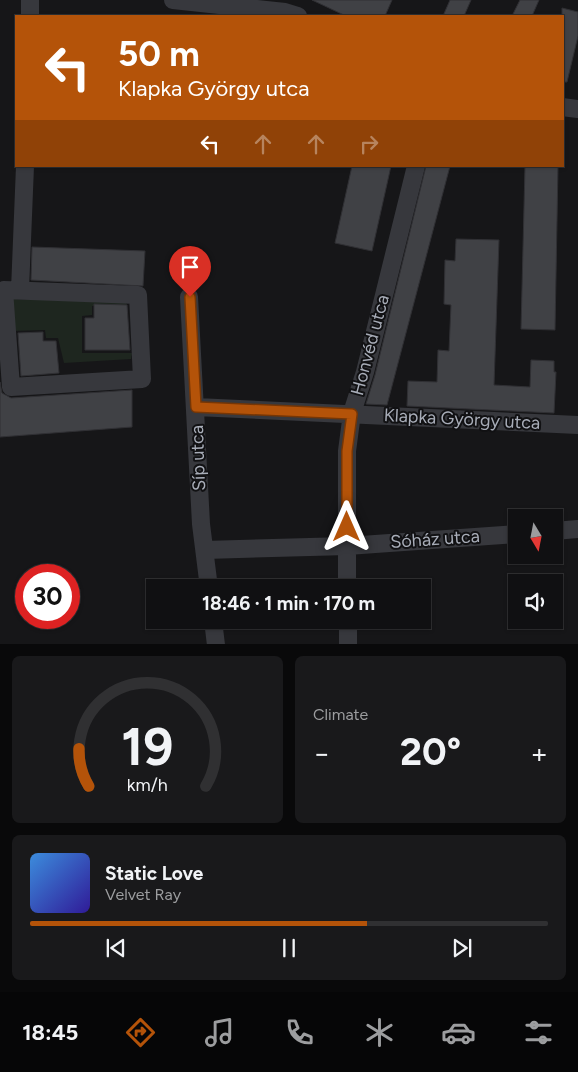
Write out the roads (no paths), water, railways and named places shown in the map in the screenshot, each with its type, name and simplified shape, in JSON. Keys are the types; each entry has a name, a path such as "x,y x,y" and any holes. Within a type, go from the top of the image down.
{"street":[{"path":"30,0 30,15"},
{"path":"173,0 291,9"},
{"path":"564,106 578,109"},
{"path":"20,283 25,167"},
{"name":"Honvéd utca","path":"347,579 347,451 352,414 365,372 416,167"},
{"path":"20,283 138,295 142,379 11,387 4,290 20,283"},
{"name":"Síp utca","path":"190,297 201,524 208,579"},
{"name":"Klapka György utca","path":"196,407 578,425"},
{"path":"563,530 578,529"},
{"name":"Sóház utca","path":"205,550 347,546 508,535"},
{"path":"214,629 216,644"},
{"path":"348,629 348,644"}]}
